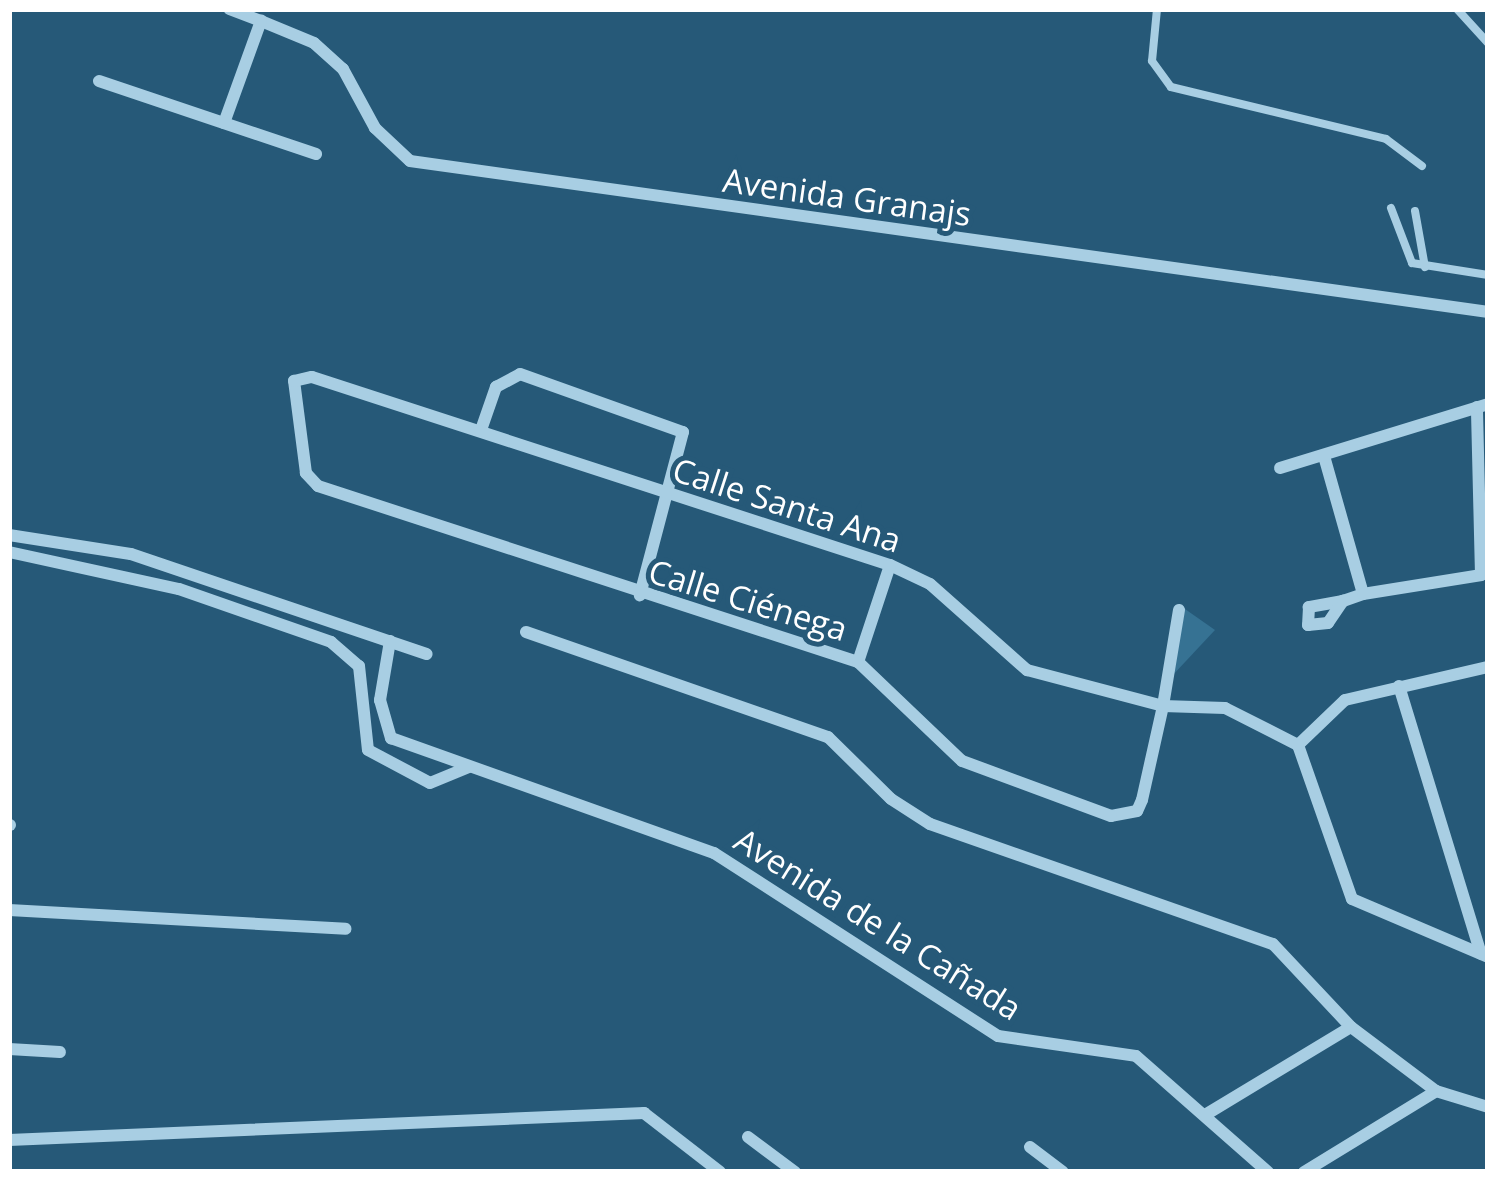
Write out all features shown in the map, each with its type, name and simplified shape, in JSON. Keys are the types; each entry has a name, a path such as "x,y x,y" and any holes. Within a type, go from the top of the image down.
{"street":[{"name":"Avenida Granajs","path":"229,9 314,43 343,69 375,128 410,160 1488,312"},
{"path":"224,123 261,21"},
{"path":"99,81 316,154"},
{"path":"481,430 506,375 683,432 671,496 640,595"},
{"name":"Calle Santa Ana","path":"310,481 292,390 300,376 481,430 890,566 930,584 1027,670 1163,706 1225,708 1298,745"},
{"path":"1280,468 1482,405 1481,575 1343,601"},
{"path":"1324,456 1363,594"},
{"name":"Calle Ciénega","path":"310,481 640,595 858,662 962,761 1111,816 1137,811 1163,706"},
{"path":"9,535 113,550 427,654"},
{"path":"108,575 113,550"},
{"path":"9,552 179,589 331,642 359,666 365,698 361,738 381,760 430,783 469,767"},
{"path":"858,662 890,566"},
{"path":"1163,706 1179,610"},
{"path":"526,632 828,737 891,799 930,824 1273,944 1351,1027 1436,1091 1488,1107"},
{"path":"365,698 380,700 390,641"},
{"path":"1484,955 1352,899 1298,745 1345,700 1488,668"},
{"path":"1400,686 1484,955"},
{"name":"Avenida de la Cañada","path":"380,700 392,738 714,853 998,1036 1136,1056 1268,1172"},
{"path":"9,910 345,929"},
{"path":"1205,1115 1351,1027"},
{"path":"9,1049 60,1052"},
{"path":"1304,1172 1436,1091"},
{"path":"9,1140 644,1113 720,1172"},
{"path":"748,1137 795,1172"},
{"path":"1030,1147 1063,1172"}],"lane":[{"path":"1156,9 1152,61 1171,87 1386,139 1422,166"},
{"path":"1457,9 1488,43"},
{"path":"1391,208 1404,250 1427,270 1488,275"},
{"path":"1415,211 1415,246 1427,270"}],"shaded area":[{"path":"1185,609 1215,630 1171,677"}]}
